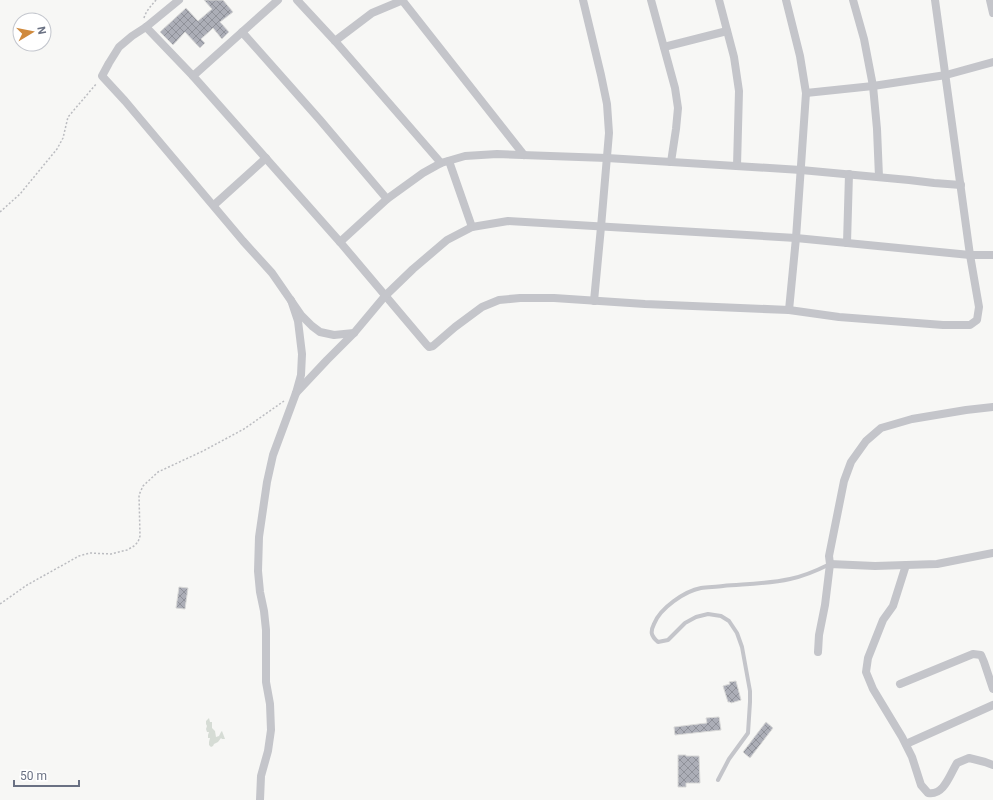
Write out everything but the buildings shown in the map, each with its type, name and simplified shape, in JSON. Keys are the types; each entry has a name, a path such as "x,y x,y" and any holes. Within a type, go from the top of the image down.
{"street":[{"path":"179,0 120,46 102,76 272,273 301,315 320,332 334,335 354,333"},
{"path":"193,76 278,0"},
{"path":"297,0 445,162 472,227"},
{"path":"335,41 372,13 402,0 524,155"},
{"path":"583,0 607,104 609,133 594,301"},
{"path":"651,0 675,88 678,108 671,162"},
{"path":"719,0 734,57 739,91 737,166"},
{"path":"786,0 800,56 806,93 796,238 789,310"},
{"path":"853,0 864,39 873,86 879,177"},
{"path":"146,27 193,76 266,158 429,347 433,346 455,327 482,308 499,300 520,298 554,298 789,310 839,317 943,325 970,325 977,320 978,307 935,0"},
{"path":"990,0 993,13"},
{"path":"664,47 727,31"},
{"path":"242,32 320,120 387,199"},
{"path":"806,93 873,86 946,74 993,62"},
{"path":"340,242 387,199 423,174 445,162 465,156 496,154 606,158 801,170 909,180 934,184 961,185"},
{"path":"214,205 266,158"},
{"path":"847,243 849,174"},
{"path":"296,393 354,333 385,296 413,269 447,240 472,227 508,221 796,238 970,255 993,255"},
{"path":"260,800 261,776 268,751 271,730 270,704 266,682 266,630 258,571 259,537 267,482 273,455 296,393 301,375 302,354 298,321 291,300"},
{"path":"818,652 819,635 825,605 830,564 829,556 844,481 851,462 866,441 881,428 912,419 993,407"},
{"path":"830,564 875,566 937,564 993,553"},
{"path":"906,565 893,606 883,620 868,658 866,672 873,689 906,744 921,785 928,793 936,793 942,789 956,762 969,758 993,765"},
{"path":"900,684 973,654 981,655 993,689"},
{"path":"906,744 993,705"}],"lane":[{"path":"718,780 748,733 750,691 742,647 737,633 729,621 725,618 708,614 696,617 686,622 668,640 658,642 653,638 651,631 654,622 665,608 680,597 700,588 790,579 812,574 830,564"}],"path":[{"path":"146,27 144,22 145,13 156,0"},
{"path":"0,212 20,194 57,149 63,138 68,118 102,76"},
{"path":"0,604 28,585 79,556 90,552 111,554 127,550 134,546 138,542 140,536 139,495 143,486 158,472 203,451 244,429 296,393"}],"shaded area":[{"path":"209,718 210,722 212,722 212,728 215,731 216,737 219,736 222,731 225,739 221,738 211,747 209,745 210,738 208,738 209,732 207,732 206,729 206,721"}]}
